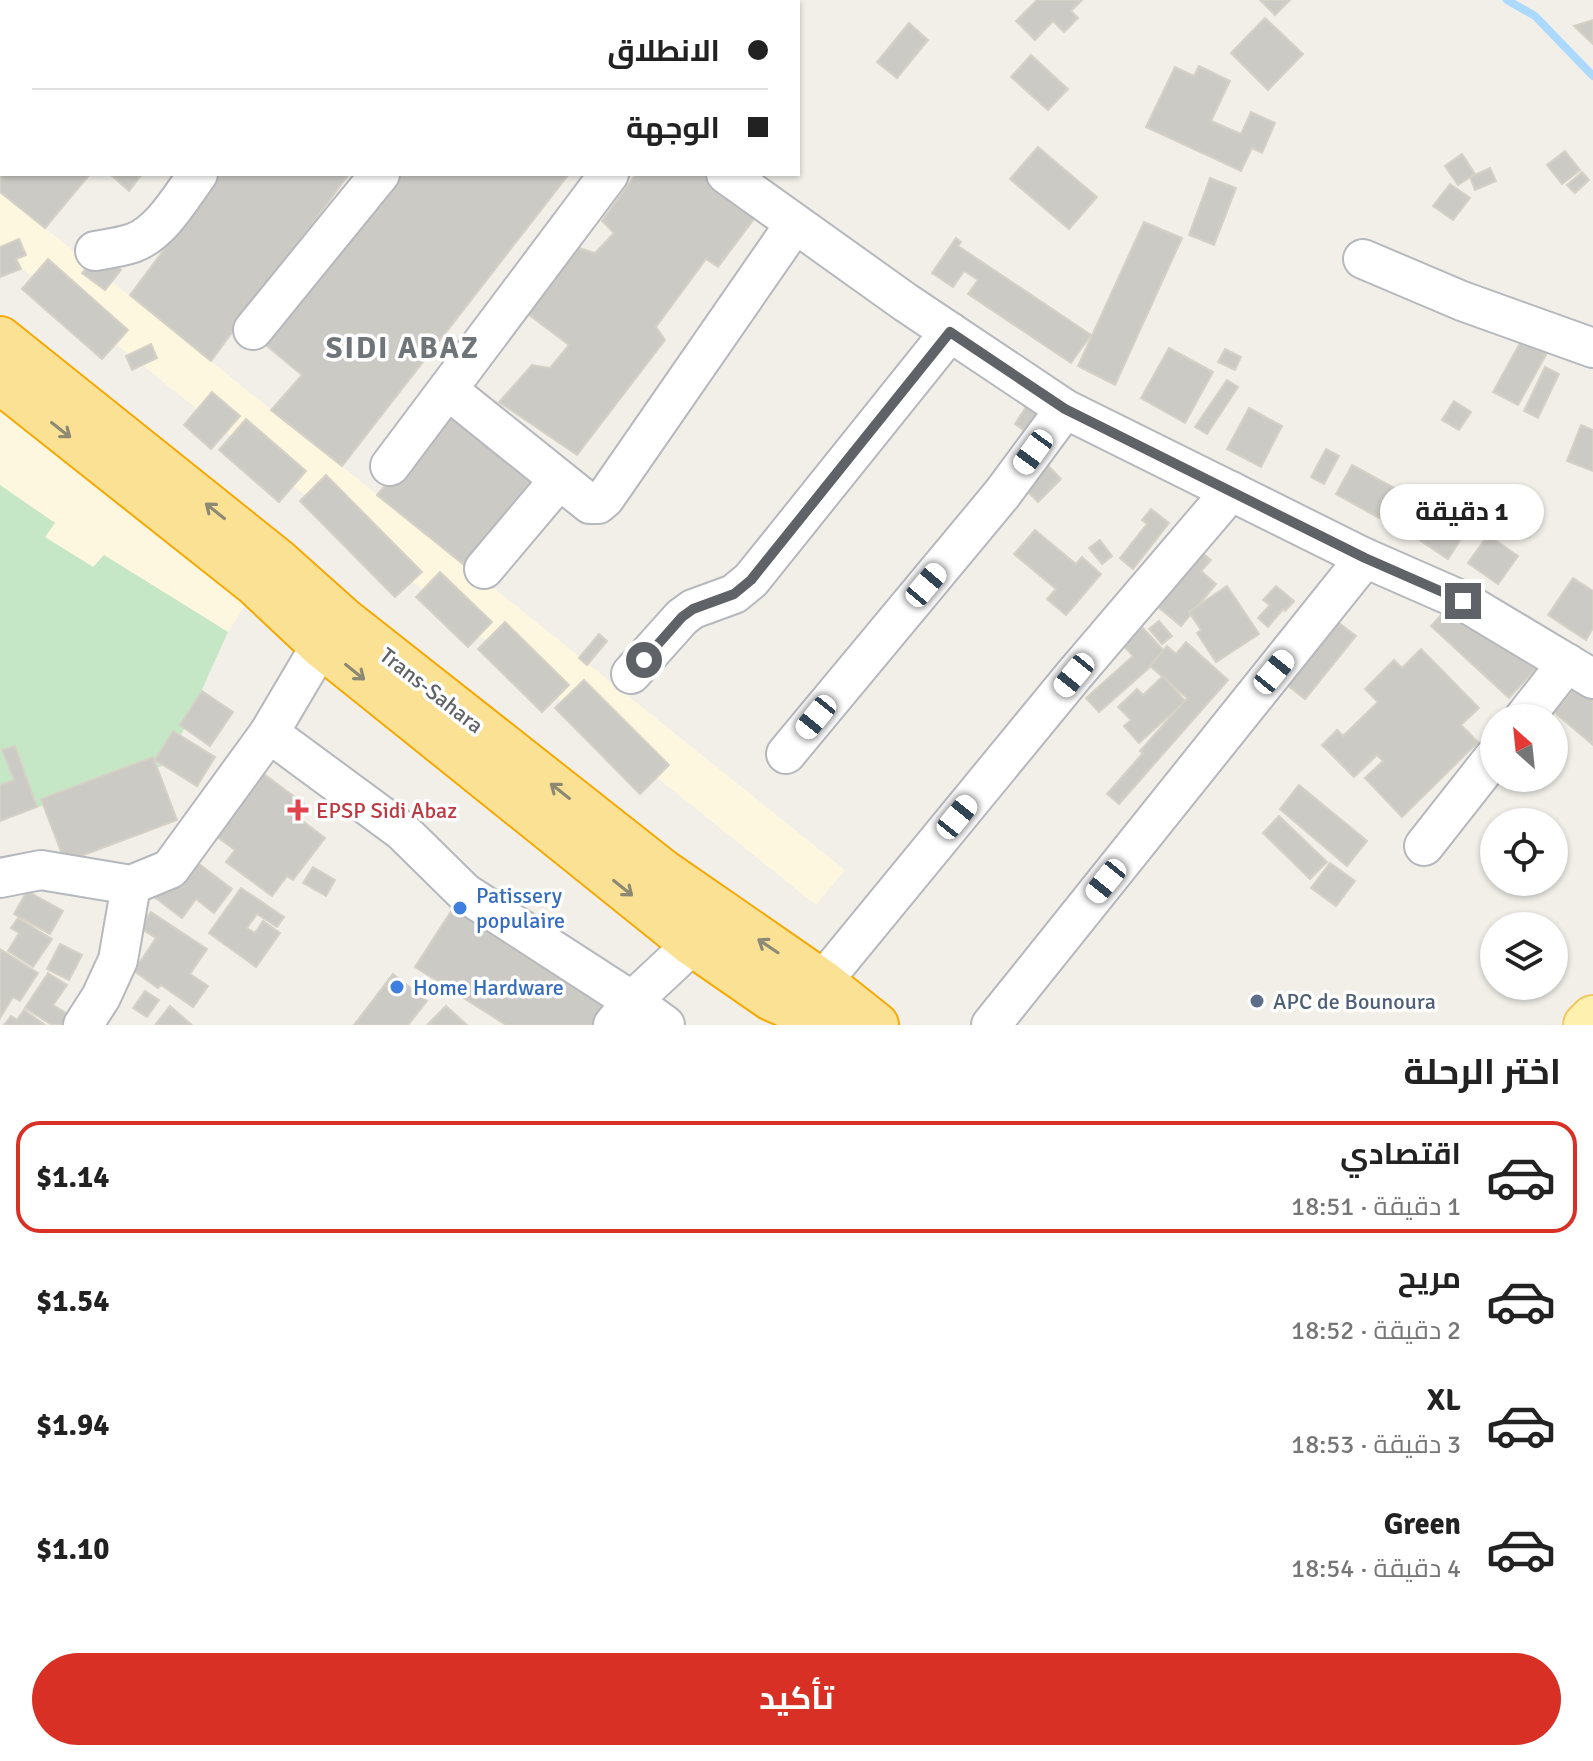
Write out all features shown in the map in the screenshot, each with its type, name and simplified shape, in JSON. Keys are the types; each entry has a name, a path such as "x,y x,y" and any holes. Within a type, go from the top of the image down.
{"highway":[{"name":"Trans-Sahara","path":"0,339 276,560 332,632"},
{"name":"Trans-Sahara","path":"0,381 255,583 332,632 705,928 771,998 818,1006 876,1025"}],"main road":[{"path":"1586,1025 1593,1018"}],"street":[{"path":"95,251 135,243 146,236 196,176"},
{"path":"253,330 378,176"},
{"path":"390,466 608,176"},
{"path":"729,176 794,225 1065,409 1365,558 1463,601 1580,671 1541,704"},
{"path":"448,390 590,504 598,504 794,225"},
{"path":"1363,259 1462,301 1593,348"},
{"path":"631,674 682,617 693,609 734,594 751,580 950,332"},
{"path":"786,754 1002,494 1065,409"},
{"path":"484,569 559,480"},
{"path":"818,1006 1064,687 1231,491"},
{"path":"991,1025 1365,558"},
{"path":"0,878 41,870 131,885 170,869 269,733 332,632"},
{"path":"269,733 402,831 465,893 623,1013 665,1025"},
{"path":"1424,846 1480,775"},
{"path":"83,1025 101,997 118,960 131,885"},
{"path":"623,1013 705,928"}],"shaded area":[{"path":"0,192 845,870 816,905 0,251"},
{"path":"0,387 255,590 228,632 104,555 94,567 44,537 55,523 0,485"}],"green space":[{"path":"0,485 55,523 45,537 93,567 104,555 228,632 168,764 0,820"}],"building":[{"path":"1037,0 1082,0 1071,11 1078,18 1064,32 1053,21 1035,40 1016,21"},
{"path":"1260,0 1290,0 1275,15"},
{"path":"1265,18 1303,54 1268,90 1231,53"},
{"path":"1593,20 1593,44 1574,26"},
{"path":"909,23 928,40 897,78 877,62"},
{"path":"1031,55 1068,89 1048,110 1011,77"},
{"path":"1199,66 1230,81 1211,121 1241,134 1251,112 1275,123 1262,153 1252,148 1241,171 1146,127 1175,67 1194,76"},
{"path":"1038,147 1097,197 1069,229 1010,179"},
{"path":"1565,151 1580,170 1562,184 1547,165"},
{"path":"1462,154 1475,174 1458,185 1445,166"},
{"path":"1490,168 1496,181 1475,190 1470,177"},
{"path":"1582,172 1589,180 1575,193 1567,185"},
{"path":"0,176 88,176 45,228 0,192"},
{"path":"112,176 140,176 129,191"},
{"path":"219,176 348,176 211,361 130,295"},
{"path":"395,176 567,176 342,466 271,410 302,375 261,341"},
{"path":"635,176 721,176 763,207 718,267 706,259 656,327 665,340 577,455 499,402 532,365 550,368 569,345 528,314 579,248 595,253 614,233 602,221"},
{"path":"1210,178 1236,188 1214,245 1189,235"},
{"path":"1450,184 1470,198 1453,220 1433,206"},
{"path":"1144,222 1182,238 1115,385 1078,366"},
{"path":"956,238 961,242 958,246 1091,335 1071,363 968,294 978,280 964,271 953,287 932,273"},
{"path":"19,239 26,255 16,259 21,269 0,277 0,247"},
{"path":"99,252 121,270 105,290 82,273"},
{"path":"48,259 128,330 102,359 22,289"},
{"path":"1526,332 1551,346 1518,405 1493,392"},
{"path":"151,344 157,358 132,370 126,356"},
{"path":"1169,348 1213,372 1185,423 1141,398"},
{"path":"1225,349 1241,357 1235,370 1218,362"},
{"path":"1545,367 1559,374 1538,418 1524,411"},
{"path":"1227,380 1238,387 1207,434 1195,427"},
{"path":"212,392 240,416 211,449 184,425"},
{"path":"1454,401 1471,412 1459,430 1442,420"},
{"path":"454,402 546,474 468,568 377,495"},
{"path":"1026,407 1041,417 1029,434 1015,424"},
{"path":"1249,408 1282,426 1261,467 1227,449"},
{"path":"246,419 306,471 279,502 219,450"},
{"path":"1581,425 1593,430 1593,471 1567,461"},
{"path":"1031,448 1061,479 1038,502 1008,472"},
{"path":"1326,449 1339,456 1324,484 1311,477"},
{"path":"1352,465 1396,489 1379,518 1336,494"},
{"path":"326,475 422,572 395,597 300,501"},
{"path":"1455,494 1493,507 1485,530 1447,516"},
{"path":"1430,507 1466,531 1448,559 1412,535"},
{"path":"1151,509 1169,523 1133,569 1120,558 1147,524 1142,520"},
{"path":"1035,530 1076,564 1082,557 1101,574 1066,615 1047,599 1056,589 1014,554"},
{"path":"1488,535 1518,556 1498,584 1468,563"},
{"path":"1100,540 1112,556 1102,564 1089,548"},
{"path":"1195,547 1211,560 1201,571 1216,584 1181,626 1151,601"},
{"path":"440,572 492,622 468,647 416,597"},
{"path":"1573,578 1593,591 1593,628 1586,640 1548,615"},
{"path":"1227,586 1259,634 1216,662 1197,633 1201,630 1189,612"},
{"path":"1276,586 1294,601 1268,627 1258,618 1270,605 1263,600"},
{"path":"1460,594 1538,666 1509,698 1431,626"},
{"path":"1326,613 1356,636 1305,699 1276,676"},
{"path":"1159,621 1172,636 1162,644 1149,629"},
{"path":"505,622 569,685 542,712 478,649"},
{"path":"1140,625 1166,653 1099,712 1086,698 1133,656 1121,643"},
{"path":"599,634 607,641 587,665 579,658"},
{"path":"1186,642 1228,680 1119,804 1107,794 1187,698 1150,666 1167,646 1176,654"},
{"path":"1421,649 1479,708 1461,725 1478,742 1402,817 1365,778 1383,761 1377,755 1354,777 1322,745 1337,730 1343,736 1378,702 1365,689 1394,660 1402,668"},
{"path":"1163,676 1185,701 1139,743 1124,726 1131,720 1118,707 1137,689 1143,695"},
{"path":"584,680 669,765 640,794 555,708"},
{"path":"1581,681 1593,691 1593,745 1568,724 1568,704 1561,704"},
{"path":"202,691 233,712 210,746 180,725"},
{"path":"173,731 215,757 197,786 155,760"},
{"path":"15,746 37,807 0,821 0,785 14,780 2,750"},
{"path":"153,757 177,820 65,862 41,799"},
{"path":"256,768 304,804 296,816 325,838 293,880 287,876 272,896 226,862 235,850 209,831"},
{"path":"1299,785 1367,841 1347,866 1280,809"},
{"path":"1279,816 1327,862 1310,879 1263,833"},
{"path":"186,854 232,889 214,913 196,899 182,918 153,896"},
{"path":"1330,863 1355,881 1336,906 1311,888"},
{"path":"313,867 335,880 326,896 303,883"},
{"path":"241,888 284,917 277,927 257,914 247,928 255,933 263,921 280,933 256,967 209,933"},
{"path":"27,891 63,911 50,934 14,914"},
{"path":"455,905 618,1006 605,1025 506,1025 415,967"},
{"path":"151,912 207,949 190,974 208,986 193,1007 134,971 156,938 140,928"},
{"path":"18,918 52,939 33,967 8,951 19,933 11,928"},
{"path":"60,944 82,955 69,980 47,969"},
{"path":"0,949 38,973 20,1001 13,997 0,1018"},
{"path":"48,973 67,985 53,1005 71,1016 65,1025 52,1025 25,1008"},
{"name":"Home Hardware","path":"393,974 427,1001 408,1025 354,1025"},
{"path":"145,991 159,1000 147,1017 133,1008"},
{"path":"170,1006 192,1025 155,1025"},
{"path":"446,1006 467,1025 427,1025"},
{"path":"24,1010 45,1025 4,1025 11,1016 17,1020"}],"waterway":[{"path":"1507,0 1535,16 1593,76"}],"place":[{"name":"EPSP Sidi Abaz","path":"298,810"},
{"name":"Patissery populaire","path":"460,908"},
{"name":"Home Hardware","path":"397,987"},
{"name":"APC de Bounoura","path":"1257,1001"}],"district":[{"name":"SIDI ABAZ","path":"403,348"}],"route":[{"path":"644,660 682,617 704,604 734,594 751,580 950,332 1065,409 1365,558 1463,601"}]}
